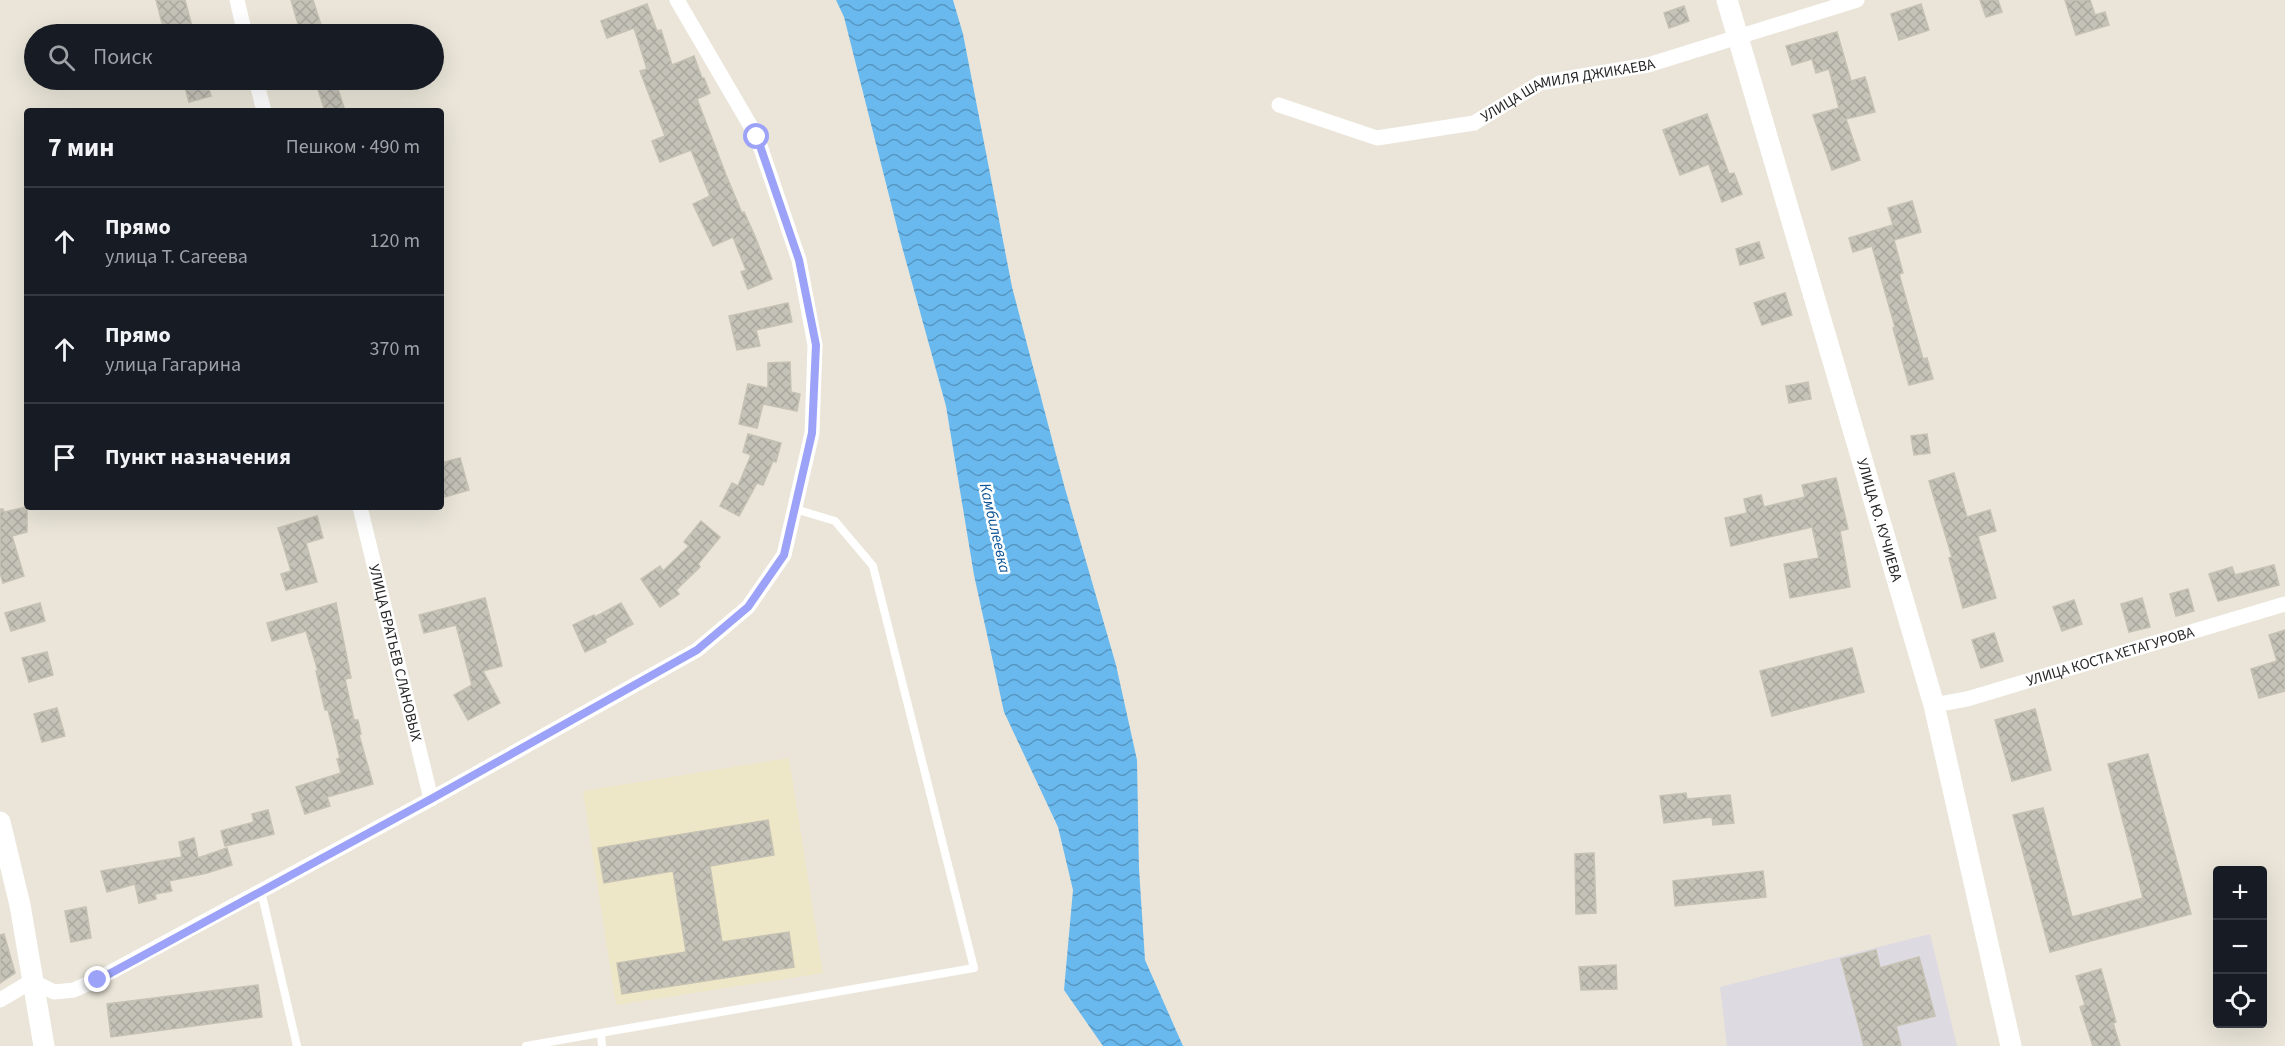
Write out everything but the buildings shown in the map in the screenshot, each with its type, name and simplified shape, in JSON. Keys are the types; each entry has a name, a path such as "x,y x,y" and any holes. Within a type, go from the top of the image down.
{"street":[{"path":"237,0 243,24"},
{"path":"32,981 54,992 74,990 431,799 697,650 748,607 784,555 812,433 816,345 799,260 757,137 677,0"},
{"name":"УЛИЦА Ю. КУЧИЕВА","path":"1727,0 1934,705 2011,1046"},
{"name":"УЛИЦА ШАМИЛЯ ДЖИКАЕВА","path":"1279,105 1377,138 1474,123 1540,83 1648,65 1857,0"},
{"path":"259,90 263,108"},
{"name":"УЛИЦА БРАТЬЕВ СЛАНОВЫХ","path":"361,510 431,799"},
{"name":"УЛИЦА КОСТА ХЕТАГУРОВА","path":"1934,705 1967,699 2285,604"},
{"path":"0,822 20,905 44,1046"},
{"path":"0,1000 32,981"}],"lane":[{"path":"526,1046 974,968 873,566 835,521 795,509"},
{"path":"261,891 297,1046"},
{"path":"601,1033 602,1046"}],"shaded area":[{"path":"789,758 823,973 616,1005 583,791"},
{"path":"1930,934 1957,1046 1727,1046 1720,987"}],"water":[{"name":"Камбилеевка","path":"836,0 953,0 963,34 1012,287 1064,485 1116,665 1137,760 1139,869 1145,960 1183,1046 1103,1046 1064,990 1073,890 1058,827 1004,712 974,575 946,406 901,243 844,17"}],"route":[{"path":"98,980 431,799 697,650 748,607 784,555 812,433 816,345 799,260 757,137"}]}
